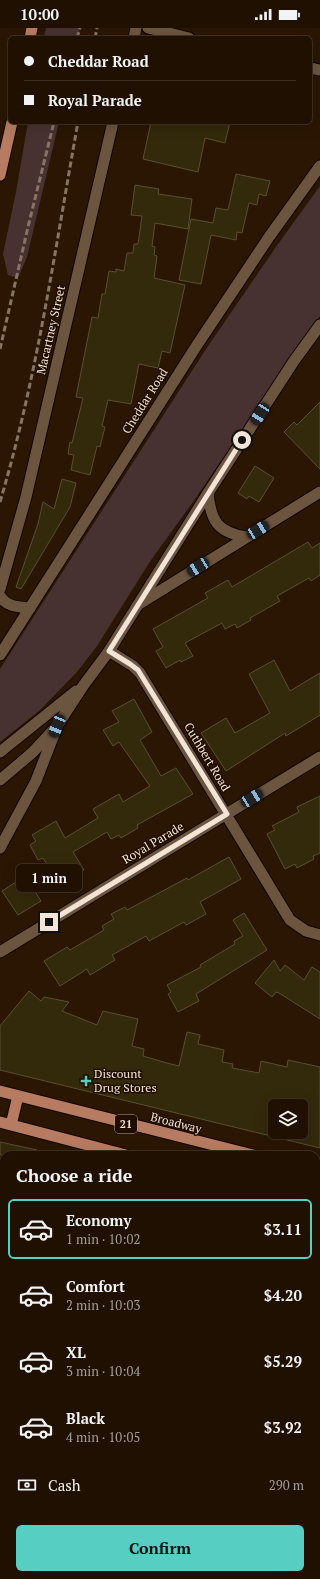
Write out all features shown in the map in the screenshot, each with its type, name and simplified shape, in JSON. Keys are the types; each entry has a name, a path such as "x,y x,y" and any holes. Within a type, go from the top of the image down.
{"main road":[{"path":"0,175 12,124"},
{"name":"Broadway","path":"0,1092 237,1151"},
{"path":"11,1125 18,1096"},
{"path":"0,1122 111,1151"}],"street":[{"path":"148,28 181,36"},
{"name":"Macartney Street","path":"0,589 26,497 113,124"},
{"name":"Cheddar Road","path":"0,655 197,345 269,237 320,166"},
{"path":"0,780 33,752 57,726 83,686 109,651 208,493 294,361 320,325"},
{"path":"139,604 320,492"},
{"path":"208,493 211,512 218,525 225,532 246,537"},
{"name":"Macartney Street","path":"0,568 12,544"},
{"path":"0,596 5,602 12,606 30,608"},
{"name":"Cuthbert Road","path":"109,651 138,670 227,814 290,920 306,931 320,936"},
{"path":"0,752 83,686"},
{"path":"0,848 36,781 57,726"},
{"name":"Royal Parade","path":"0,952 320,757"}],"shaded area":[{"path":"46,28 80,28 78,36 44,36"},
{"path":"28,124 59,124 27,257 18,278 8,275 3,254 16,192"},
{"path":"320,186 320,316 195,499 149,563 97,646 77,672 39,711 0,742 0,669 206,349"}],"building":[{"path":"151,124 230,124 225,143 205,138 198,172 143,159"},
{"path":"236,174 270,181 266,196 259,194 257,205 249,203 242,233 237,232 236,240 211,235 201,284 179,280 191,219 213,223 216,208 228,210"},
{"path":"135,185 159,189 158,194 192,199 188,229 155,223 152,246 155,247 154,255 157,256 154,278 185,285 170,353 162,351 158,368 139,364 131,404 108,400 102,426 105,427 100,447 97,446 90,475 71,470 74,455 68,454 83,398 76,397 92,317 98,318 102,294 105,294 109,271 116,272 116,269 124,271 127,253 133,253 134,244 138,244 142,216 131,215"},
{"path":"320,402 320,469 284,432 294,422 297,425"},
{"path":"255,466 274,478 259,502 249,496 247,499 238,493"},
{"path":"62,479 76,483 70,507 21,589 16,587 38,524 43,502 54,509"},
{"path":"308,542 312,548 320,543 320,575 311,581 309,578 277,596 280,601 250,618 251,620 237,628 235,624 225,629 222,623 185,643 193,656 181,662 180,660 166,668 156,651 163,647 153,629 208,598 205,593 228,580 232,587"},
{"path":"274,660 290,691 320,673 320,715 286,736 285,733 226,771 201,733 226,718 235,733 270,713 249,674"},
{"path":"134,699 152,732 140,740 161,776 176,768 193,794 137,825 138,828 121,838 119,835 111,839 107,832 73,852 84,870 60,885 43,858 38,860 30,845 36,841 32,835 56,821 65,838 98,818 93,809 119,794 123,802 150,786 119,742 113,746 103,730 119,722 112,711"},
{"path":"320,796 320,853 313,856 314,859 297,868 295,864 285,869 267,834 275,830 272,826 299,812 297,807"},
{"path":"229,857 241,879 200,902 206,914 186,925 184,922 149,941 146,936 112,955 115,960 90,975 87,969 60,986 44,961 67,947 70,950 104,930 102,926 114,919 111,914 125,907 127,910 187,878 188,880"},
{"path":"25,876 41,901 18,915 2,891"},
{"path":"244,913 267,950 196,994 199,1001 178,1012 168,994 171,992 167,985 201,967 200,965 235,944 234,941 243,936 233,920"},
{"path":"274,960 280,971 285,965 304,980 312,967 320,972 320,1019 279,993 276,992 272,997 255,983"},
{"path":"29,991 41,1001 44,997 69,1002 62,1011 97,1025 103,1011 138,1019 132,1046 144,1049 143,1056 167,1063 179,1066 187,1032 200,1035 198,1044 224,1050 222,1062 233,1064 232,1068 259,1073 261,1061 287,1067 288,1060 320,1067 320,1148 283,1139 308,1139 308,1099 268,1099 268,1135 0,1070 0,1026"},
{"path":"0,1142 37,1150 37,1151 0,1151"}],"railway":[{"path":"78,36 80,28"},
{"path":"95,36 97,28"},
{"path":"0,349 54,124"},
{"path":"0,502 25,408 35,361 78,124"}],"place":[{"name":"Discount Drug Stores","path":"86,1081"}],"route":[{"path":"49,922 227,814 138,670 109,651 242,440"}]}
